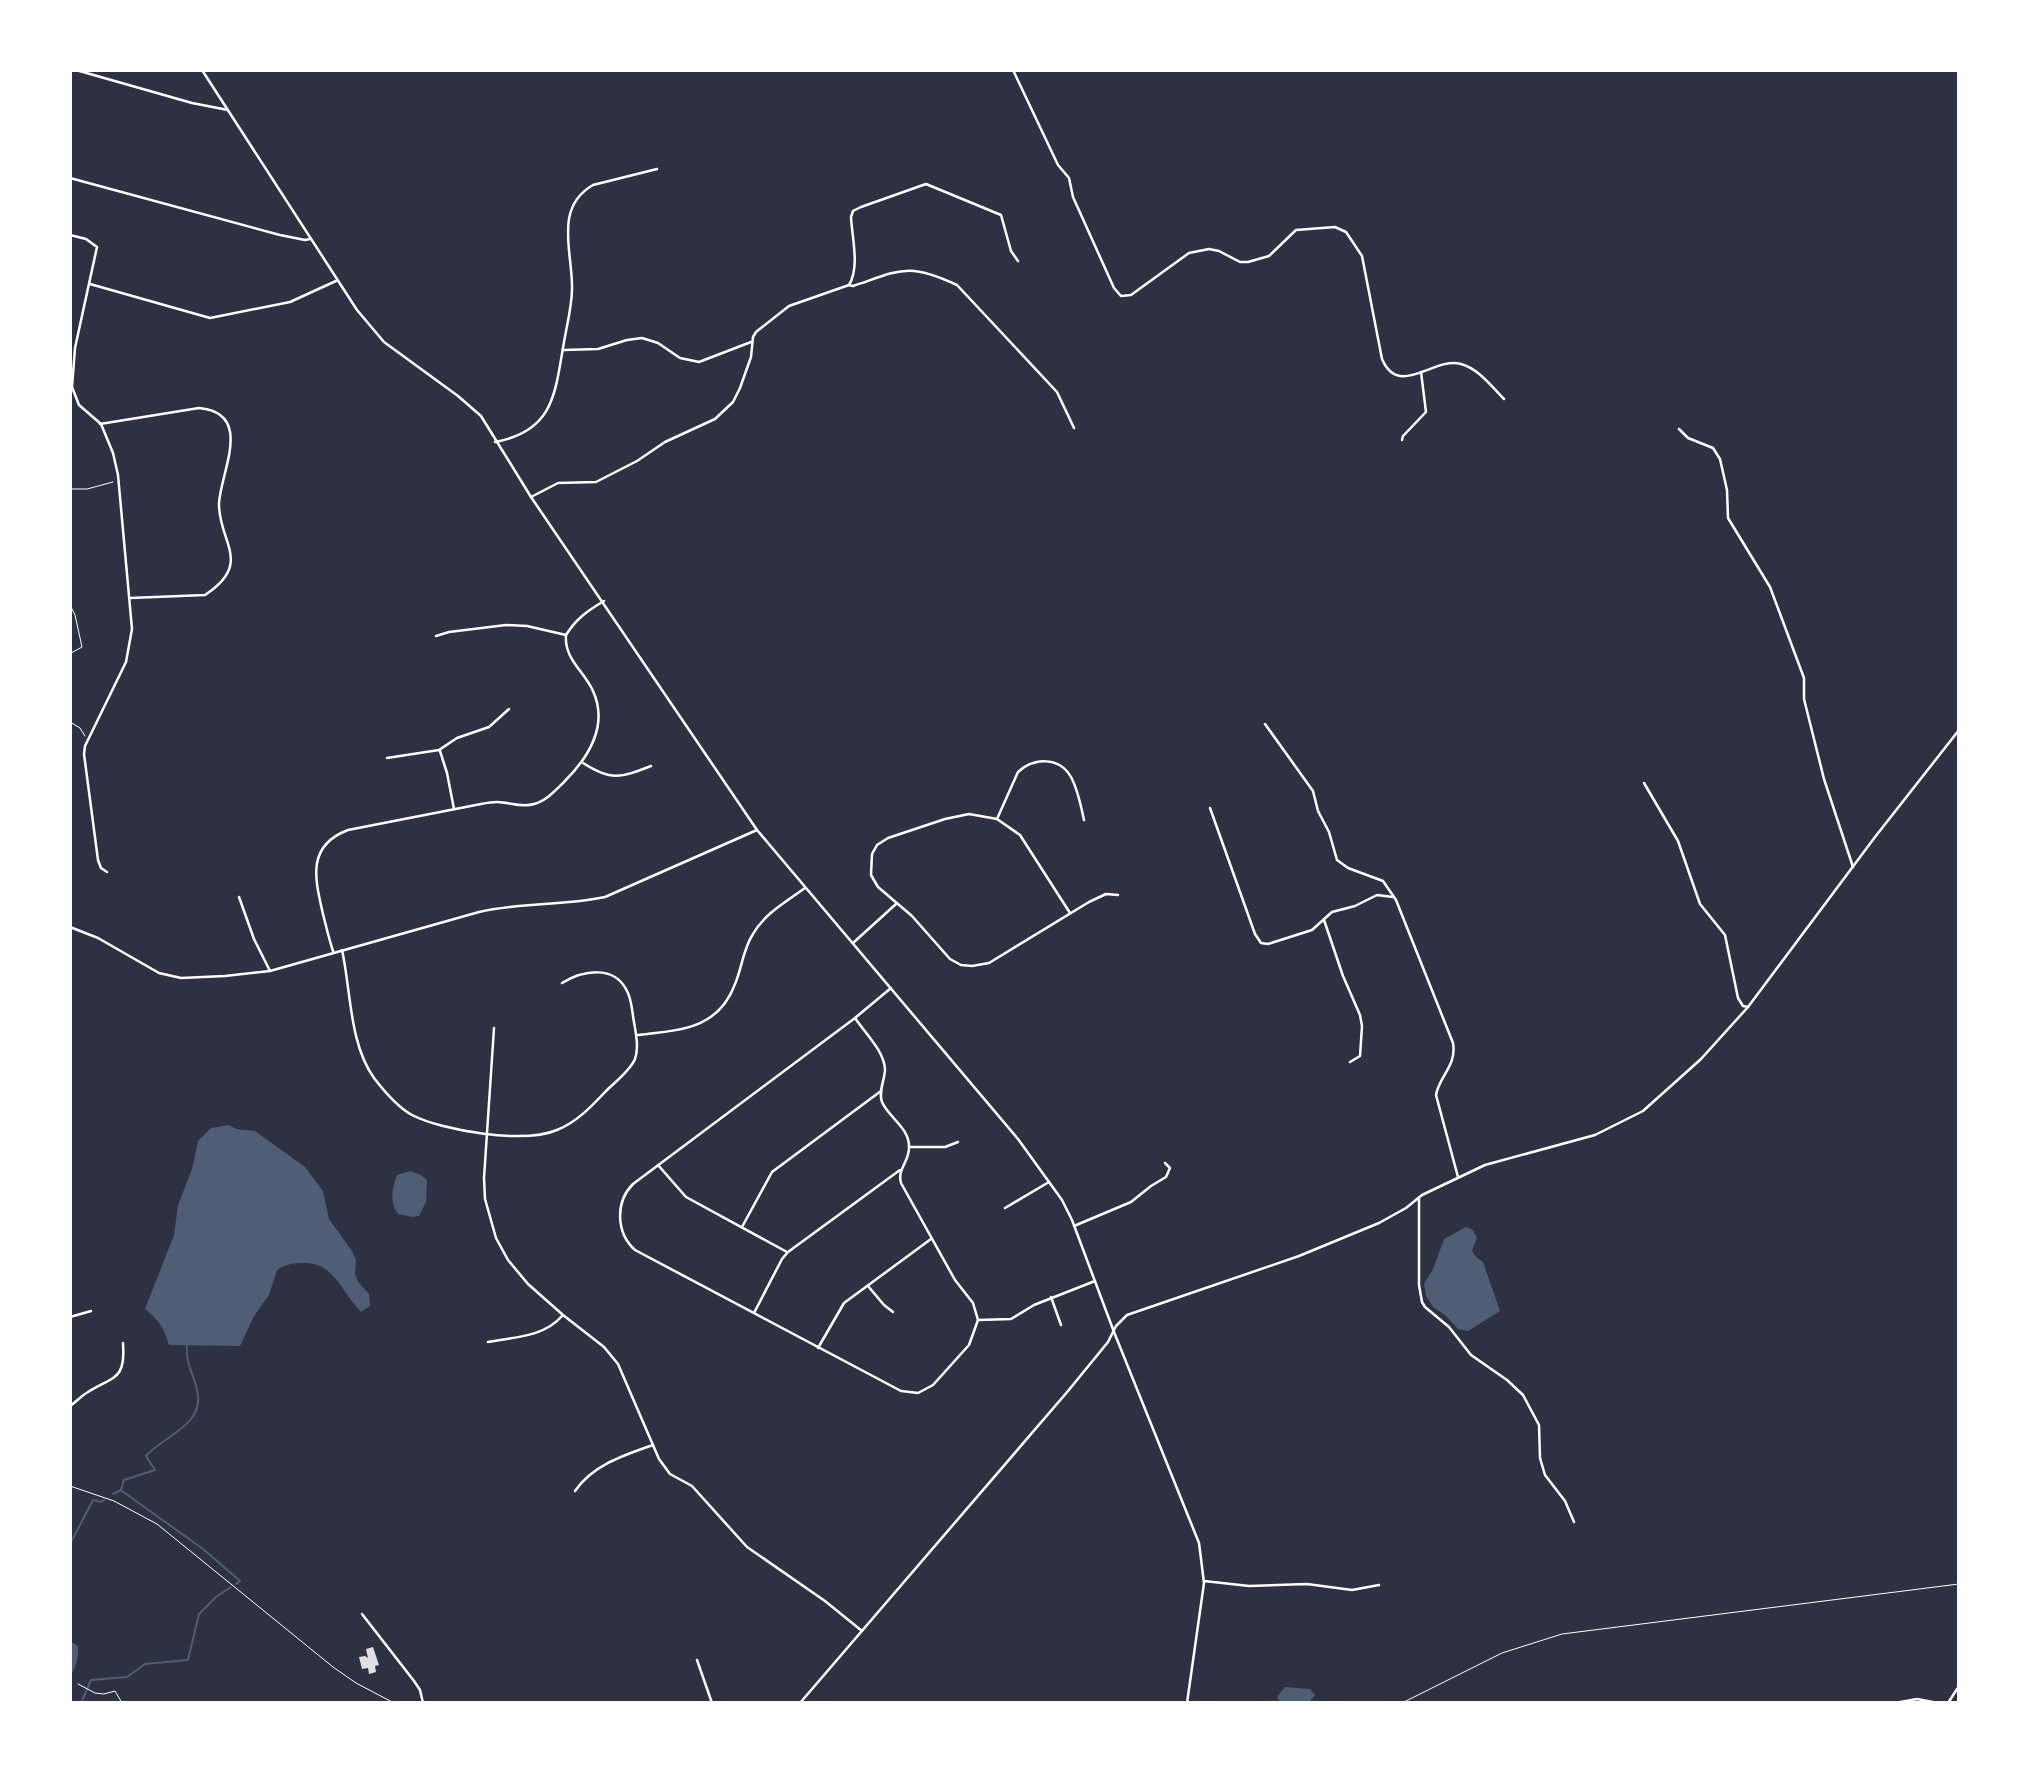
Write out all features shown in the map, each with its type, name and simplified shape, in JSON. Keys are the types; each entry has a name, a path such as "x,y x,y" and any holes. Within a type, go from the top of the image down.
{"street":[{"path":"76,70 192,103 228,110"},
{"path":"202,70 336,281 365,321 384,342 476,410 531,497 757,830 1018,1139 1062,1200 1199,1543 1204,1581 1187,1703"},
{"path":"1013,70 1058,165 1069,178 1073,197 1117,293 1125,297 1130,295 1189,253 1209,249 1240,262 1248,262 1269,256 1296,230 1335,227 1346,232 1362,256 1385,365 1400,376 1410,376 1458,363 1474,370 1504,399"},
{"path":"495,442 524,434 548,412 556,389 572,288 567,229 569,215 576,201 584,190 593,185 657,169"},
{"path":"70,178 256,229 310,239"},
{"path":"849,285 854,269 853,212 926,184 1001,215 1011,251 1018,261"},
{"path":"70,235 86,239 97,247 75,348 72,387 79,405 100,424 113,453 119,481 132,629 130,649 121,676 88,740 84,754 93,834 101,868 107,872"},
{"path":"531,497 558,483 596,482 637,461 665,442 715,419 733,401 740,388 756,332 789,306 849,285 910,269 936,275 957,285 1057,392 1074,428"},
{"path":"90,284 210,318 290,302 336,281"},
{"path":"563,350 598,349 642,338 658,344 680,358 699,362 752,341"},
{"path":"1402,440 1426,412 1421,372"},
{"path":"100,424 199,408 210,409 217,413 229,428 231,436 231,450 219,502 221,518 231,547 229,569 205,595 130,598"},
{"path":"1679,429 1688,438 1713,448 1720,459 1727,490 1728,518 1770,587 1804,678 1804,699 1824,779 1853,867"},
{"path":"333,951 315,870 325,845 340,833 497,802 534,804 553,792 583,762 597,733 597,701 588,681 570,659 566,649 566,635 573,622 604,601"},
{"path":"436,636 506,625 566,635"},
{"path":"387,758 439,750 457,738 489,727 509,709"},
{"path":"1265,724 1313,792 1337,860 1348,868 1383,881 1395,899 1453,1043 1451,1064 1437,1087 1436,1095 1458,1177"},
{"path":"800,1703 1068,1391 1108,1342 1120,1320 1135,1311 1299,1256 1379,1223 1458,1177 1493,1162 1595,1135 1653,1105 1701,1059 1748,1007 1959,730"},
{"path":"439,750 454,809"},
{"path":"997,819 1018,772 1023,767 1041,760 1056,763 1068,772 1084,820"},
{"path":"583,762 600,774 615,777 651,766"},
{"path":"1644,783 1678,841 1700,904 1725,935 1738,998 1742,1006 1748,1007"},
{"path":"1210,808 1258,941 1268,944 1309,932 1332,912 1355,906 1377,895 1389,895 1395,899"},
{"path":"1070,913 1020,835 997,819 961,815 895,835 877,845 870,862 871,875 878,887 912,916 950,959 969,966 989,963 1106,894 1118,895"},
{"path":"70,927 98,938 164,975 181,978 270,971 333,951 498,908 605,897 757,830"},
{"path":"636,1035 691,1028 718,1012 734,988 747,944 755,930 766,918 805,888"},
{"path":"239,897 254,939 270,971"},
{"path":"853,943 896,904"},
{"path":"1324,920 1363,1026 1360,1056 1350,1062"},
{"path":"342,950 358,1039 366,1063 375,1079 395,1102 412,1115 438,1126 530,1137 553,1132 592,1107 634,1062 636,1035 628,992 616,979 599,972 588,971 562,983"},
{"path":"855,1018 883,1062 883,1103 904,1131 909,1147 900,1170 901,1183 955,1280 973,1303 978,1320 969,1345 933,1385 918,1393 901,1391 641,1254 629,1245 621,1227 622,1198 633,1184 855,1018 891,988"},
{"path":"494,1028 484,1190 496,1238 508,1259 521,1277 604,1347 618,1364 667,1472 692,1486 747,1547 825,1601 862,1632"},
{"path":"742,1227 772,1172 881,1091"},
{"path":"909,1147 945,1147 958,1142"},
{"path":"1074,1226 1128,1203 1166,1178 1170,1168 1165,1163"},
{"path":"658,1165 681,1193 788,1252"},
{"path":"754,1313 788,1252 900,1170"},
{"path":"1005,1208 1049,1182"},
{"path":"1419,1198 1419,1285 1422,1302 1449,1327 1471,1355 1507,1380 1523,1395 1539,1424 1540,1458 1545,1475 1562,1496 1574,1522"},
{"path":"818,1348 838,1310 931,1239"},
{"path":"978,1320 1011,1319 1051,1297 1095,1281"},
{"path":"868,1286 893,1312"},
{"path":"1051,1297 1062,1325"},
{"path":"70,1317 91,1311"},
{"path":"488,1342 540,1332 556,1323 563,1315"},
{"path":"70,1406 117,1376 124,1356 123,1343"},
{"path":"575,1491 583,1480 596,1470 653,1445"},
{"path":"1204,1581 1249,1586 1307,1584 1352,1590 1379,1585"},
{"path":"362,1614 414,1681 424,1703"},
{"path":"696,1660 712,1703"},
{"path":"1948,1703 1959,1686"},
{"path":"1895,1703 1917,1699 1938,1703"}],"path":[{"path":"70,489 87,489 119,481"},
{"path":"70,605 82,647 71,653 70,658"},
{"path":"70,722 80,728 88,740"},
{"path":"70,1486 114,1501 157,1524 333,1667 394,1703"},
{"path":"1402,1703 1502,1653 1562,1634 1959,1584"},
{"path":"78,1684 95,1693 104,1694 110,1691 118,1694 122,1703"}],"water":[{"path":"229,1125 236,1129 255,1131 305,1167 323,1191 329,1219 352,1251 356,1260 355,1274 358,1282 369,1294 370,1306 361,1312 337,1280 323,1268 314,1264 290,1264 277,1270 269,1295 254,1316 240,1346 169,1345 160,1325 145,1309 174,1235 178,1205 192,1169 198,1141 211,1128"},
{"path":"410,1171 427,1180 426,1202 419,1216 413,1217 398,1214 392,1200 397,1175"},
{"path":"1466,1227 1473,1230 1477,1238 1472,1251 1483,1262 1500,1311 1468,1331 1458,1329 1433,1307 1426,1296 1424,1284 1433,1269 1444,1239"},
{"path":"70,1641 78,1646 78,1650 77,1662 70,1677"},
{"path":"1285,1687 1310,1689 1315,1695 1310,1701 1280,1703 1277,1697"}],"building":[{"path":"373,1647 379,1665 375,1666 376,1672 369,1674 368,1668 362,1669 359,1657 368,1658 366,1649"}],"waterway":[{"path":"113,1494 121,1490 124,1480 155,1470 146,1456 181,1429 195,1412 197,1390 188,1363 187,1346"},
{"path":"122,1491 203,1549 240,1581 236,1584"},
{"path":"70,1544 93,1500 104,1500"},
{"path":"81,1703 91,1680 127,1677 145,1664 188,1660 199,1614 231,1587"}]}
